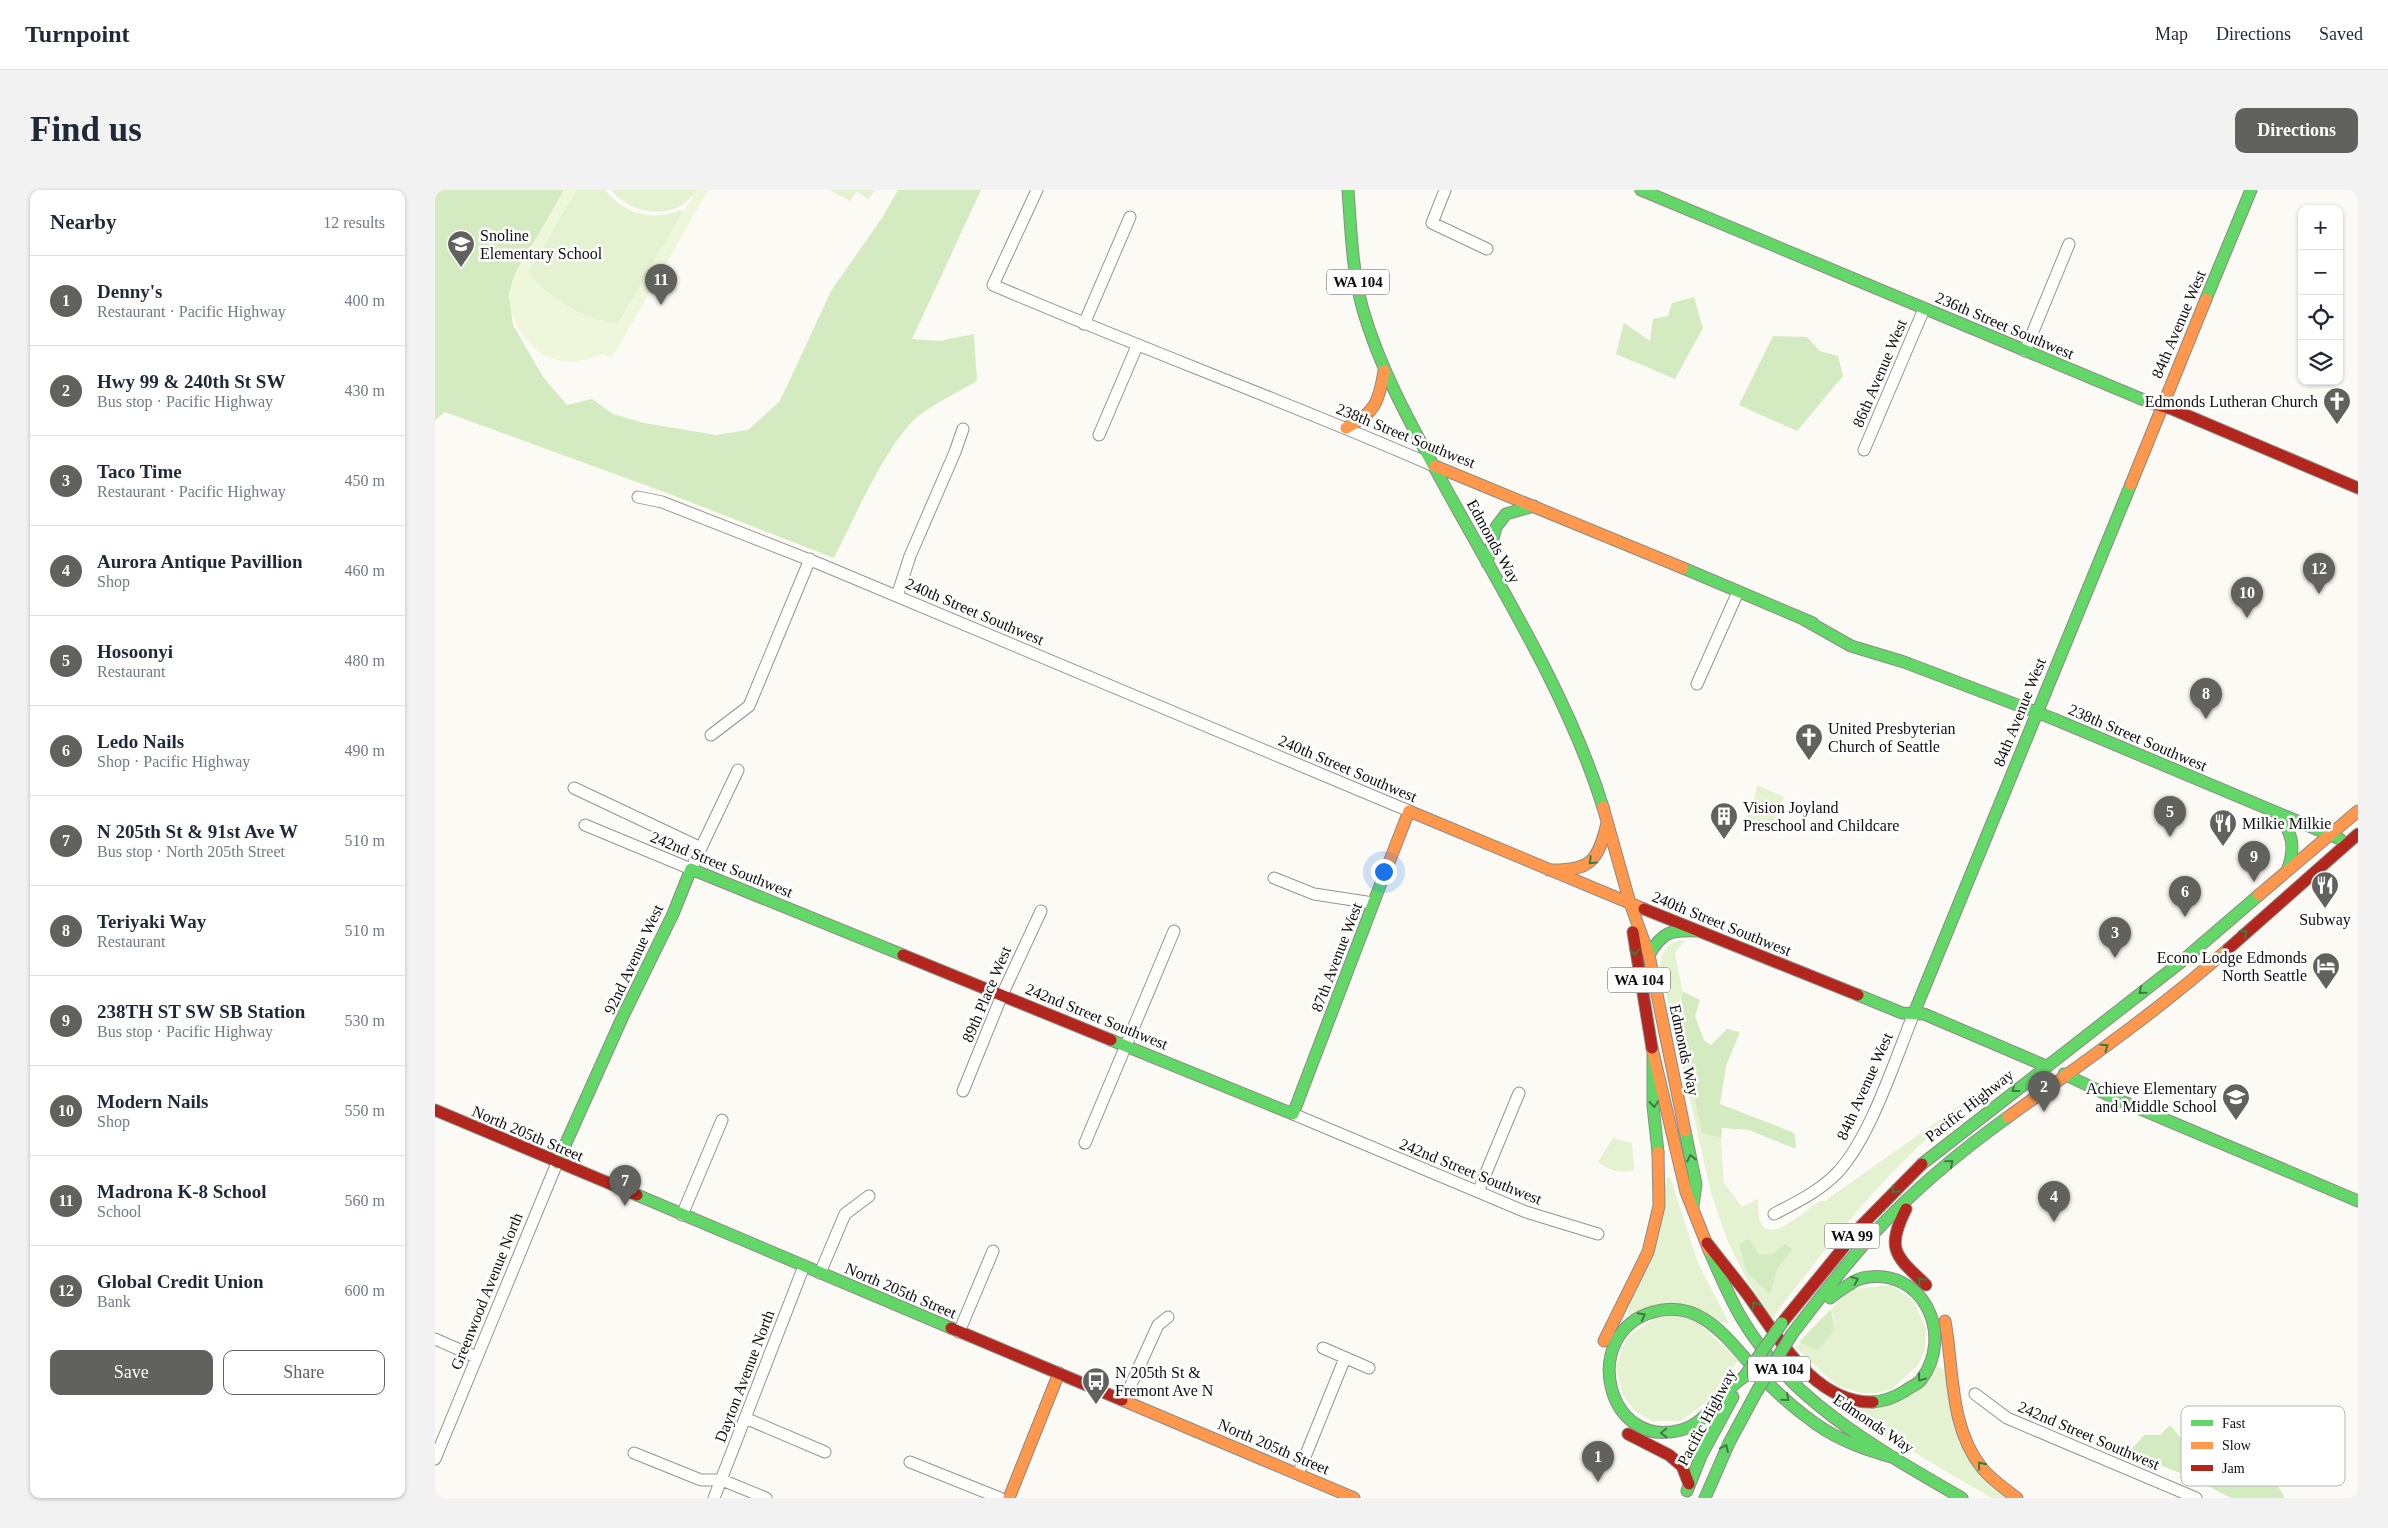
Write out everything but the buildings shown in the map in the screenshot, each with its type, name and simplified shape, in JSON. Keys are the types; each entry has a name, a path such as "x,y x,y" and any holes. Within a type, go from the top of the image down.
{"main road":[{"name":"Edmonds Way","path":"1348,190 1353,259 1363,308 1384,371 1529,639 1577,738 1607,819 1630,903 1649,956 1696,1184 1693,1206"},
{"name":"236th Street Southwest","path":"1641,190 2025,352 2358,488"},
{"name":"84th Avenue West","path":"1914,1013 2251,190"},
{"path":"1346,428 1364,419 1379,402 1384,371"},
{"name":"238th Street Southwest","path":"1435,466 1466,477 1805,620 1857,636 1904,662 2036,713 2353,844"},
{"path":"1487,563 1496,527 1505,514 1534,506"},
{"name":"240th Street Southwest","path":"1409,811 1696,931 1902,1012 1924,1014 2046,1066"},
{"name":"87th Avenue West","path":"1293,1114 1409,811"},
{"name":"Pacific Highway","path":"1684,1498 1717,1424 1744,1377 1782,1324 1861,1226 1921,1165 1984,1113 2209,938 2358,811"},
{"path":"2275,812 2288,826 2294,842 2293,856 2287,871"},
{"path":"1549,870 1571,871 1591,864 1602,846 1607,819"},
{"name":"Pacific Highway","path":"1705,1498 1731,1435 1792,1334 1840,1272 1877,1230 1916,1193 1990,1130 2064,1074 2119,1037 2190,982 2353,844 2358,834"},
{"name":"242nd Street Southwest","path":"691,869 1125,1044 1293,1114"},
{"name":"92nd Avenue West","path":"557,1163 623,1016 673,914 691,869"},
{"name":"Edmonds Way","path":"1630,903 1635,958 1653,1056 1686,1192 1707,1243 1743,1319 1781,1372 1845,1427 1962,1498"},
{"path":"1649,956 1660,936 1669,931 1696,931"},
{"path":"2122,1007 2119,1021 2073,1057 2064,1074 2112,1097 2358,1201"},
{"path":"1599,1355 1609,1330 1637,1277 1654,1232 1659,1206 1657,1131 1653,1106 1653,1056"},
{"path":"1990,1130 1994,1118 2038,1084 2043,1078 2046,1066"},
{"name":"North 205th Street","path":"435,1110 1354,1498"},
{"path":"1916,1193 1896,1227 1893,1246 1903,1263 1926,1286 1937,1301 1945,1322 1959,1420 1973,1454 1982,1468 2017,1498"},
{"path":"1707,1243 1787,1350 1823,1384 1844,1397 1877,1402 1901,1395 1921,1379 1929,1366 1936,1343 1934,1322 1920,1295 1898,1278 1874,1275 1859,1277 1846,1284 1792,1334"},
{"path":"1744,1377 1732,1383 1699,1421 1685,1429 1658,1434 1633,1421 1620,1409 1611,1396 1607,1376 1608,1359 1613,1344 1632,1322 1643,1315 1669,1308 1683,1309 1698,1314 1711,1324 1763,1377 1816,1424 1848,1444 1895,1458"},
{"path":"1009,1498 1059,1373"},
{"path":"1617,1427 1675,1460 1682,1466 1689,1484"}],"street":[{"name":"238th Street Southwest","path":"1037,190 993,285 1137,346 1346,428 1435,466"},
{"path":"1445,190 1432,223 1487,249"},
{"path":"1084,324 1130,216"},
{"path":"2025,352 2069,244"},
{"name":"86th Avenue West","path":"1864,450 1924,309"},
{"path":"1099,435 1137,346"},
{"path":"897,596 909,556 955,452 963,429"},
{"name":"240th Street Southwest","path":"638,497 662,502 809,559 1409,811"},
{"path":"711,735 749,706 809,559"},
{"path":"1697,684 1738,592"},
{"name":"92nd Avenue West","path":"691,869 738,770"},
{"name":"242nd Street Southwest","path":"574,788 701,848"},
{"name":"242nd Street Southwest","path":"585,824 691,869"},
{"path":"1274,878 1314,894 1373,903"},
{"name":"89th Place West","path":"963,1091 1002,995 1041,911"},
{"path":"1085,1143 1174,931"},
{"name":"84th Avenue West","path":"1775,1214 1809,1196 1837,1172 1851,1154 1867,1125 1914,1013"},
{"path":"1478,1192 1519,1092"},
{"name":"242nd Street Southwest","path":"1293,1114 1526,1212 1598,1234"},
{"path":"682,1215 722,1120"},
{"name":"Greenwood Avenue North","path":"435,1458 557,1163"},
{"path":"820,1273 845,1214 869,1196"},
{"path":"959,1332 993,1251"},
{"name":"Dayton Avenue North","path":"714,1498 804,1266"},
{"path":"1125,1400 1158,1325 1168,1317"},
{"path":"435,1339 476,1357"},
{"path":"1323,1348 1369,1368"},
{"path":"1298,1474 1345,1358"},
{"name":"242nd Street Southwest","path":"1975,1394 2007,1418 2196,1498"},
{"path":"745,1418 825,1452"},
{"path":"634,1453 701,1480 721,1480 766,1498"},
{"path":"910,1462 1000,1498"}],"green space":[{"path":"437,190 564,190 509,293 513,325 543,377 567,405 592,399 613,414 644,423 716,435 748,430 780,401 831,291 882,218 898,190 981,190 912,339 940,341 974,334 977,381 941,401 921,414 909,425 884,460 834,558 667,493 445,412 435,420 435,194"},
{"path":"564,190 576,190 528,273 547,292 569,307 592,318 618,324 696,190 708,190 612,358 603,354 570,362 546,356 523,336 511,308 510,297 514,276"},
{"path":"576,190 605,190 621,205 639,214 659,215 680,210 683,212 618,324 592,318 569,307 547,292 528,273"},
{"path":"611,190 696,190 688,200 678,207 667,211 655,212 642,210 631,205 620,199"},
{"path":"830,190 875,190 869,199 856,192 850,201"},
{"path":"1694,297 1703,328 1675,379 1616,354 1624,323 1650,341 1653,319 1668,316 1672,303"},
{"path":"1773,336 1807,337 1820,351 1838,356 1843,376 1797,431 1739,405"},
{"path":"1757,785 1784,797 1769,834 1743,824 1755,797"},
{"path":"1685,940 1675,953 1682,989 1679,1011 1702,1133 1721,1138 1724,1183 1742,1207 1758,1199 1759,1217 1763,1227 1770,1230 1789,1223 1820,1201 1825,1201 2005,1075 1984,1095 1927,1139 1897,1168 1841,1230 1772,1318 1747,1280 1728,1242 1711,1193 1660,967 1662,956 1667,948 1674,942"},
{"path":"1682,991 1700,1000 1695,1016 1704,1040 1711,1045 1727,1029 1740,1032 1726,1066 1720,1104 1792,1132 1795,1135 1796,1149 1749,1130 1722,1128 1721,1138 1702,1133 1679,1026"},
{"path":"1613,1138 1632,1143 1634,1170 1615,1171 1598,1162"},
{"path":"1670,1177 1698,1263 1729,1323 1627,1315 1667,1178"},
{"path":"1749,1239 1759,1255 1772,1254 1785,1244 1792,1249 1777,1269 1770,1294 1747,1272 1739,1244"},
{"path":"1891,1285 1913,1300 1926,1328 1925,1349 1918,1365 1892,1389 1876,1393 1861,1393 1836,1385 1795,1347 1835,1320 1830,1310 1852,1289"},
{"path":"1830,1310 1833,1322 1832,1332 1822,1346 1817,1350 1799,1342"},
{"path":"1656,1317 1696,1320 1738,1361 1709,1400 1681,1421 1652,1421 1635,1411 1623,1395 1616,1367 1627,1337"},
{"path":"1936,1366 1946,1370 1949,1400 2005,1498 1992,1498 1986,1495 1873,1428 1840,1405 1862,1407"},
{"path":"2170,1425 2181,1438 2181,1473 2128,1453 2144,1435 2160,1435"},
{"path":"2208,1486 2278,1486 2284,1498 2231,1498"}],"traffic: fast":[{"path":"1348,190 1359,295 1370,333 1388,378 1552,683 1588,765 1603,807"},
{"path":"1641,190 2151,403"},
{"path":"2206,299 2251,190"},
{"path":"1914,1013 2131,484"},
{"path":"1487,563 1496,527 1506,514 1534,506"},
{"path":"1683,568 1813,623"},
{"path":"1805,620 1851,646 1904,662 2054,719 2340,839"},
{"path":"2277,814 2290,834 2292,847 2287,871"},
{"path":"557,1163 623,1016 673,914 691,869 903,955"},
{"path":"1111,1040 1293,1114 1383,878"},
{"path":"1922,1164 2181,962 2259,895"},
{"path":"1649,955 1658,941 1668,934 1680,931 1696,931"},
{"path":"1858,995 1902,1013 1924,1014 2046,1066"},
{"path":"1653,1056 1653,1106 1658,1152"},
{"path":"2064,1074 2112,1097 2358,1201"},
{"path":"1792,1334 1843,1268 1891,1215 1939,1171 2008,1117"},
{"path":"1685,1131 1696,1184 1693,1206"},
{"path":"637,1195 951,1328"},
{"path":"1709,1250 1728,1294 1742,1319 1762,1349 1786,1375 1812,1400 1870,1443 1962,1498"},
{"path":"1830,1298 1859,1279 1884,1277 1902,1283 1917,1293 1927,1308 1933,1325 1935,1343 1931,1362 1921,1380 1894,1397 1873,1402"},
{"path":"1744,1377 1728,1390 1707,1414 1691,1426 1681,1430 1655,1432 1635,1423 1620,1407 1611,1387 1610,1364 1616,1342 1630,1324 1653,1312 1671,1309 1687,1311 1715,1327 1774,1390 1816,1424 1854,1444 1895,1458"},
{"path":"1744,1377 1782,1323"},
{"path":"1757,1391 1792,1334"},
{"path":"1705,1498 1729,1443 1757,1391"},
{"path":"1687,1491 1701,1456 1733,1397"}],"traffic: slow":[{"path":"2131,484 2206,299"},
{"path":"1346,428 1356,423 1374,406 1380,391 1384,371"},
{"path":"1435,466 1683,568"},
{"path":"1603,807 1630,903 1649,955 1685,1131"},
{"path":"1383,878 1409,811 1644,909"},
{"path":"2259,895 2358,811"},
{"path":"1549,870 1574,869 1590,861 1600,847 1607,823"},
{"path":"2008,1117 2148,1015 2228,949"},
{"path":"1652,1048 1686,1192 1709,1250"},
{"path":"1604,1341 1648,1252 1659,1206 1658,1152"},
{"path":"1945,1321 1955,1398 1964,1435 1971,1452 1982,1468 2017,1498"},
{"path":"1009,1498 1059,1373"},
{"path":"1122,1400 1354,1498"}],"traffic: jam":[{"path":"2151,403 2172,409 2358,488"},
{"path":"2228,949 2358,834"},
{"path":"1644,909 1858,995"},
{"path":"1633,932 1652,1048"},
{"path":"903,955 1111,1040"},
{"path":"435,1110 637,1195"},
{"path":"1782,1323 1861,1226 1922,1164"},
{"path":"1906,1209 1896,1234 1897,1252 1907,1267 1926,1285"},
{"path":"1707,1243 1799,1364 1832,1391 1852,1399 1873,1402"},
{"path":"951,1328 1122,1400"},
{"path":"1628,1434 1669,1455 1682,1466 1689,1484"}],"place":[{"name":"Snoline Elementary School","path":"461,268"},
{"name":"Madrona K-8 School","path":"661,305"},
{"name":"Edmonds Lutheran Church","path":"2337,425"},
{"name":"Global Credit Union","path":"2319,594"},
{"name":"Modern Nails","path":"2247,618"},
{"name":"Teriyaki Way","path":"2206,719"},
{"name":"United Presbyterian Church of Seattle","path":"1809,761"},
{"name":"Hosoonyi","path":"2170,837"},
{"name":"Vision Joyland Preschool and Childcare","path":"1724,840"},
{"name":"Milkie Milkie","path":"2223,847"},
{"name":"238TH ST SW SB Station","path":"2254,882"},
{"name":"Subway","path":"2325,909"},
{"name":"Ledo Nails","path":"2185,917"},
{"name":"Taco Time","path":"2115,958"},
{"name":"Econo Lodge Edmonds North Seattle","path":"2326,990"},
{"name":"Hwy 99 & 240th St SW","path":"2044,1112"},
{"name":"Achieve Elementary and Middle School","path":"2236,1121"},
{"name":"N 205th St & 91st Ave W","path":"625,1206"},
{"name":"Aurora Antique Pavillion","path":"2054,1222"},
{"name":"N 205th St & Fremont Ave N","path":"1096,1405"},
{"name":"Denny's","path":"1598,1482"}]}
